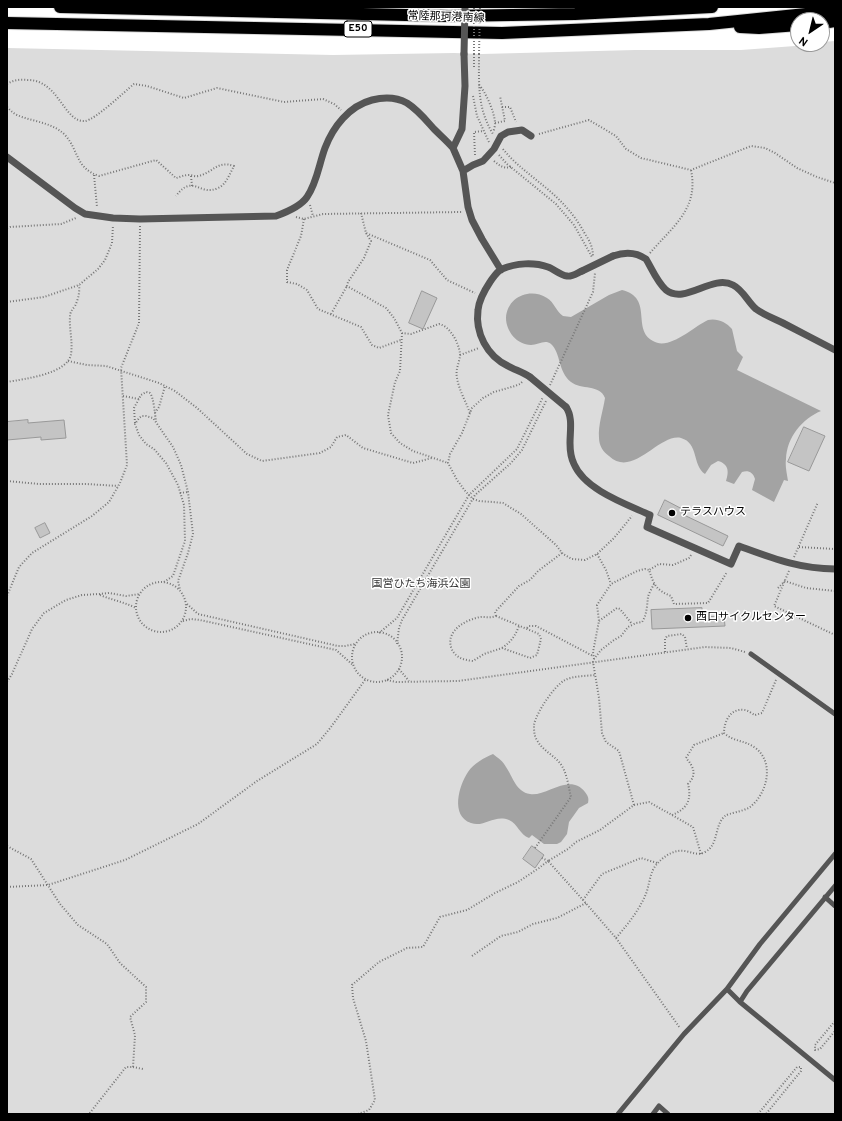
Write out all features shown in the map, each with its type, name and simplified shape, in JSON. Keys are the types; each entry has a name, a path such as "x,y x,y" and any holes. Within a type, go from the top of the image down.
{"highway":[{"name":"常陸那珂港南線","path":"60,7 449,16 575,14 712,7"},
{"path":"670,10 683,7"},
{"name":"常陸那珂港南線","path":"7,23 494,33 709,24 835,11"},
{"path":"709,24 759,28 790,26"}],"street":[{"path":"453,148 462,129 465,86 465,7"},
{"path":"7,157 85,214 113,218 140,219 276,216 287,212 306,199 332,133 353,109 366,102 381,98 396,98 407,103 421,113 434,129 453,148 463,171 469,212 472,220 501,270"},
{"path":"463,171 483,161 496,146 502,136 508,132 522,130 531,136"},
{"path":"835,350 757,309 741,290 733,284 725,282 716,283 680,294 669,292 661,285 646,259 627,253 613,256 571,276 566,276 548,267 532,264 517,265 501,270 492,278 478,306 478,328 482,340 488,350 497,360 527,375 566,407 570,415 571,455 577,470 596,488 650,515 647,527 731,564 739,546 792,564 818,569 835,569"}],"lane":[{"path":"751,654 835,714"},
{"path":"618,1114 684,1034 727,989 760,944 835,854"},
{"path":"740,1002 747,991 835,886"},
{"path":"825,897 835,906"},
{"path":"727,989 740,1002 835,1080"},
{"path":"653,1114 659,1106 668,1114"}],"path":[{"path":"473,73 474,7"},
{"path":"473,91 477,116 487,138 496,146 518,166 557,197 577,219 593,250 593,258 574,225 556,204 508,164 496,146 492,134 487,126 479,95 480,7"},
{"path":"7,84 20,79 32,80 44,84 53,91 72,118 80,121 93,118 134,84 147,86 184,98 217,88 284,102 323,99 334,104 347,115"},
{"path":"479,84 484,90 488,99 495,122 492,134"},
{"path":"495,122 505,121 500,96"},
{"path":"7,107 16,115 50,125 65,135 80,162 91,174 94,175 99,176 156,160 176,178 191,176 196,177 206,174 214,167 227,163 234,166 227,179 218,188 208,190 188,186 183,188 176,196"},
{"path":"502,107 510,108 514,120 522,130"},
{"path":"531,136 589,120 616,136 626,149 641,158 692,170 751,146 765,148 797,168 817,177 835,182"},
{"path":"646,259 681,220 689,205 694,182 692,170"},
{"path":"94,175 97,215"},
{"path":"191,176 192,186"},
{"path":"294,217 304,219 323,214 469,212"},
{"path":"330,314 348,282 364,258 371,241 366,233 361,213"},
{"path":"7,228 61,224 85,214"},
{"path":"7,302 44,296 79,285 98,269 105,260 112,243 113,218"},
{"path":"7,596 19,567 32,553 92,516 109,502 127,465 121,368 139,322 140,219"},
{"path":"304,219 300,236 287,270 287,282 297,284 307,290 318,309 361,327 372,346 379,348 401,340"},
{"path":"366,233 430,260 447,280 482,296"},
{"path":"552,379 593,292 595,278"},
{"path":"7,382 45,374 65,365 70,359 72,343 69,323 70,312 79,295 79,285"},
{"path":"347,286 386,308 394,318 402,333 400,371 395,382 388,415 388,424 391,433 400,443 413,451 448,463"},
{"path":"402,333 411,334 434,325 442,325 448,329 454,338 460,355 456,371 457,379 470,414"},
{"path":"460,355 480,348"},
{"path":"68,361 87,365 106,366 165,386 175,391 197,408 248,454 262,461 320,453 331,447 337,437 346,435 363,448 413,463 432,458"},
{"path":"527,375 520,384 494,392 483,398 472,408 462,433 450,454 448,463 457,480 473,499 503,503 521,514 556,545 562,553 572,559 585,560 597,554 614,538 635,513"},
{"path":"154,413 159,407 165,386"},
{"path":"156,423 153,397 150,393 144,392 134,408 135,424 139,435 146,444 154,449 166,463 178,485 184,505 185,541 173,576 164,582"},
{"path":"183,621 200,620 336,650 353,665 360,676 365,680 380,682 392,677 399,668 402,660 398,644 399,628 402,620 477,492 511,463 522,450 546,402 546,394 517,450 469,495 396,618 379,632 365,635 356,644 352,658 353,665"},
{"path":"123,396 139,399"},
{"path":"135,424 139,418 146,416 153,418 173,448 181,465 188,492 193,534 178,581 180,590"},
{"path":"7,481 39,484 118,486"},
{"path":"180,493 188,492"},
{"path":"818,502 774,606 835,635"},
{"path":"799,546 835,549"},
{"path":"496,616 495,612 519,586 530,580 538,571 562,553"},
{"path":"597,554 606,570 611,584"},
{"path":"634,804 619,751 606,742 602,733 593,656 599,621 597,605 611,584 637,571 645,569 649,570 659,564 673,565 689,558 691,555"},
{"path":"649,570 654,584 663,592 671,596 674,604 708,603 727,572"},
{"path":"778,588 785,581"},
{"path":"785,581 806,588 835,591"},
{"path":"164,582 170,583 184,595 187,604 186,613 183,621 177,628 166,632 153,631 143,625 139,620 136,608 140,594 148,586 153,583 164,582"},
{"path":"594,661 600,650 621,636 632,624 642,622 648,609 649,595 654,584"},
{"path":"7,682 32,629 44,613 66,600 82,595 109,593 126,596 140,594"},
{"path":"99,594 109,599 125,602 136,608"},
{"path":"187,604 198,614 338,646 356,644"},
{"path":"599,621 617,608 620,609 632,624"},
{"path":"502,648 527,657 535,656 539,652 542,638 539,634 527,628 496,616 480,617 467,621 451,634 450,646 457,656 462,659 473,661 484,654 502,648 510,643 520,626"},
{"path":"527,628 529,626 536,626 593,656"},
{"path":"379,632 389,636 398,644"},
{"path":"665,652 665,639 667,636 682,634 685,637 687,649"},
{"path":"387,680 396,682 458,681 594,661 705,647 730,648 751,654"},
{"path":"399,668 410,682"},
{"path":"724,733 726,721 734,712 745,710 755,716 762,713 779,673"},
{"path":"535,848 571,797 564,769 558,761 540,746 536,740 534,732 536,718 553,690 559,684 566,679 595,675"},
{"path":"7,887 48,885 125,860 198,824 257,781 317,744 332,727 365,680"},
{"path":"672,815 685,807 688,800 690,793 688,784 691,781 694,771 686,758 694,745 724,733"},
{"path":"616,938 638,910 646,894 651,874 657,863 672,852 678,851 701,854 709,849 717,833 720,822 726,815 738,813 749,807 758,798 764,787 767,775 766,762 761,754 746,742 736,741 724,733"},
{"path":"358,1114 370,1110 375,1100 366,1041 353,998 352,985 380,962 407,948 423,947 440,917 467,910 495,893 518,882 548,860 568,849 576,842 600,830 634,804 649,802 693,827 701,854"},
{"path":"7,846 31,859 60,904 78,925 107,944 120,963 146,987 146,1002 130,1018 135,1035 133,1066"},
{"path":"542,858 548,860 616,938 684,1034"},
{"path":"583,900 602,874 641,858 657,863"},
{"path":"472,956 501,936 518,932 533,924 557,918 586,903"},
{"path":"835,1021 815,1045 815,1050 820,1049 835,1031"},
{"path":"89,1114 126,1067 133,1066 143,1069"},
{"path":"758,1114 797,1067 801,1067 801,1071 766,1114"}],"green space":[{"name":"国営ひたち海浜公園","path":"830,41 835,41 835,1114 7,1114 7,48 333,55 482,54 635,50 741,50 790,46 790,52 830,52"}],"shaded area":[{"path":"622,290 632,294 637,300 640,306 643,329 647,336 653,341 666,343 673,341 708,320 721,321 732,329 737,351 743,357 737,370 821,411 814,414 802,424 789,443 786,459 788,481 784,480 774,502 752,490 755,479 750,472 742,472 734,484 726,481 728,474 726,466 722,462 718,461 711,465 705,474 698,465 691,444 681,438 673,438 664,442 637,459 627,462 618,462 609,456 602,448 599,441 599,428 605,398 603,394 595,389 580,386 571,382 564,373 557,352 551,344 546,342 534,345 521,343 510,332 506,323 507,311 510,304 520,296 527,294 540,295 547,298 563,316 571,317 609,295"},
{"path":"493,754 503,763 515,784 525,793 536,794 572,784 579,786 585,792 588,797 588,803 579,808 569,822 567,834 561,842 557,844 544,844 532,835 529,838 526,837 515,824 509,820 499,819 476,824 464,819 460,814 458,807 459,792 465,778 470,769 476,763"}],"building":[{"path":"422,291 437,298 423,329 409,323"},
{"path":"28,420 28,423 64,420 66,438 41,440 41,437 7,440 7,422"},
{"path":"804,427 825,436 809,471 788,462"},
{"path":"665,500 686,511 684,515 728,536 723,546 658,515"},
{"path":"45,523 50,533 40,538 35,528"},
{"name":"西口サイクルセンター","path":"702,608 702,617 724,616 725,626 652,629 651,610"},
{"path":"532,846 544,855 535,868 523,859"}],"place":[{"name":"テラスハウス","path":"672,513"},
{"name":"西口サイクルセンター","path":"688,618"}]}
